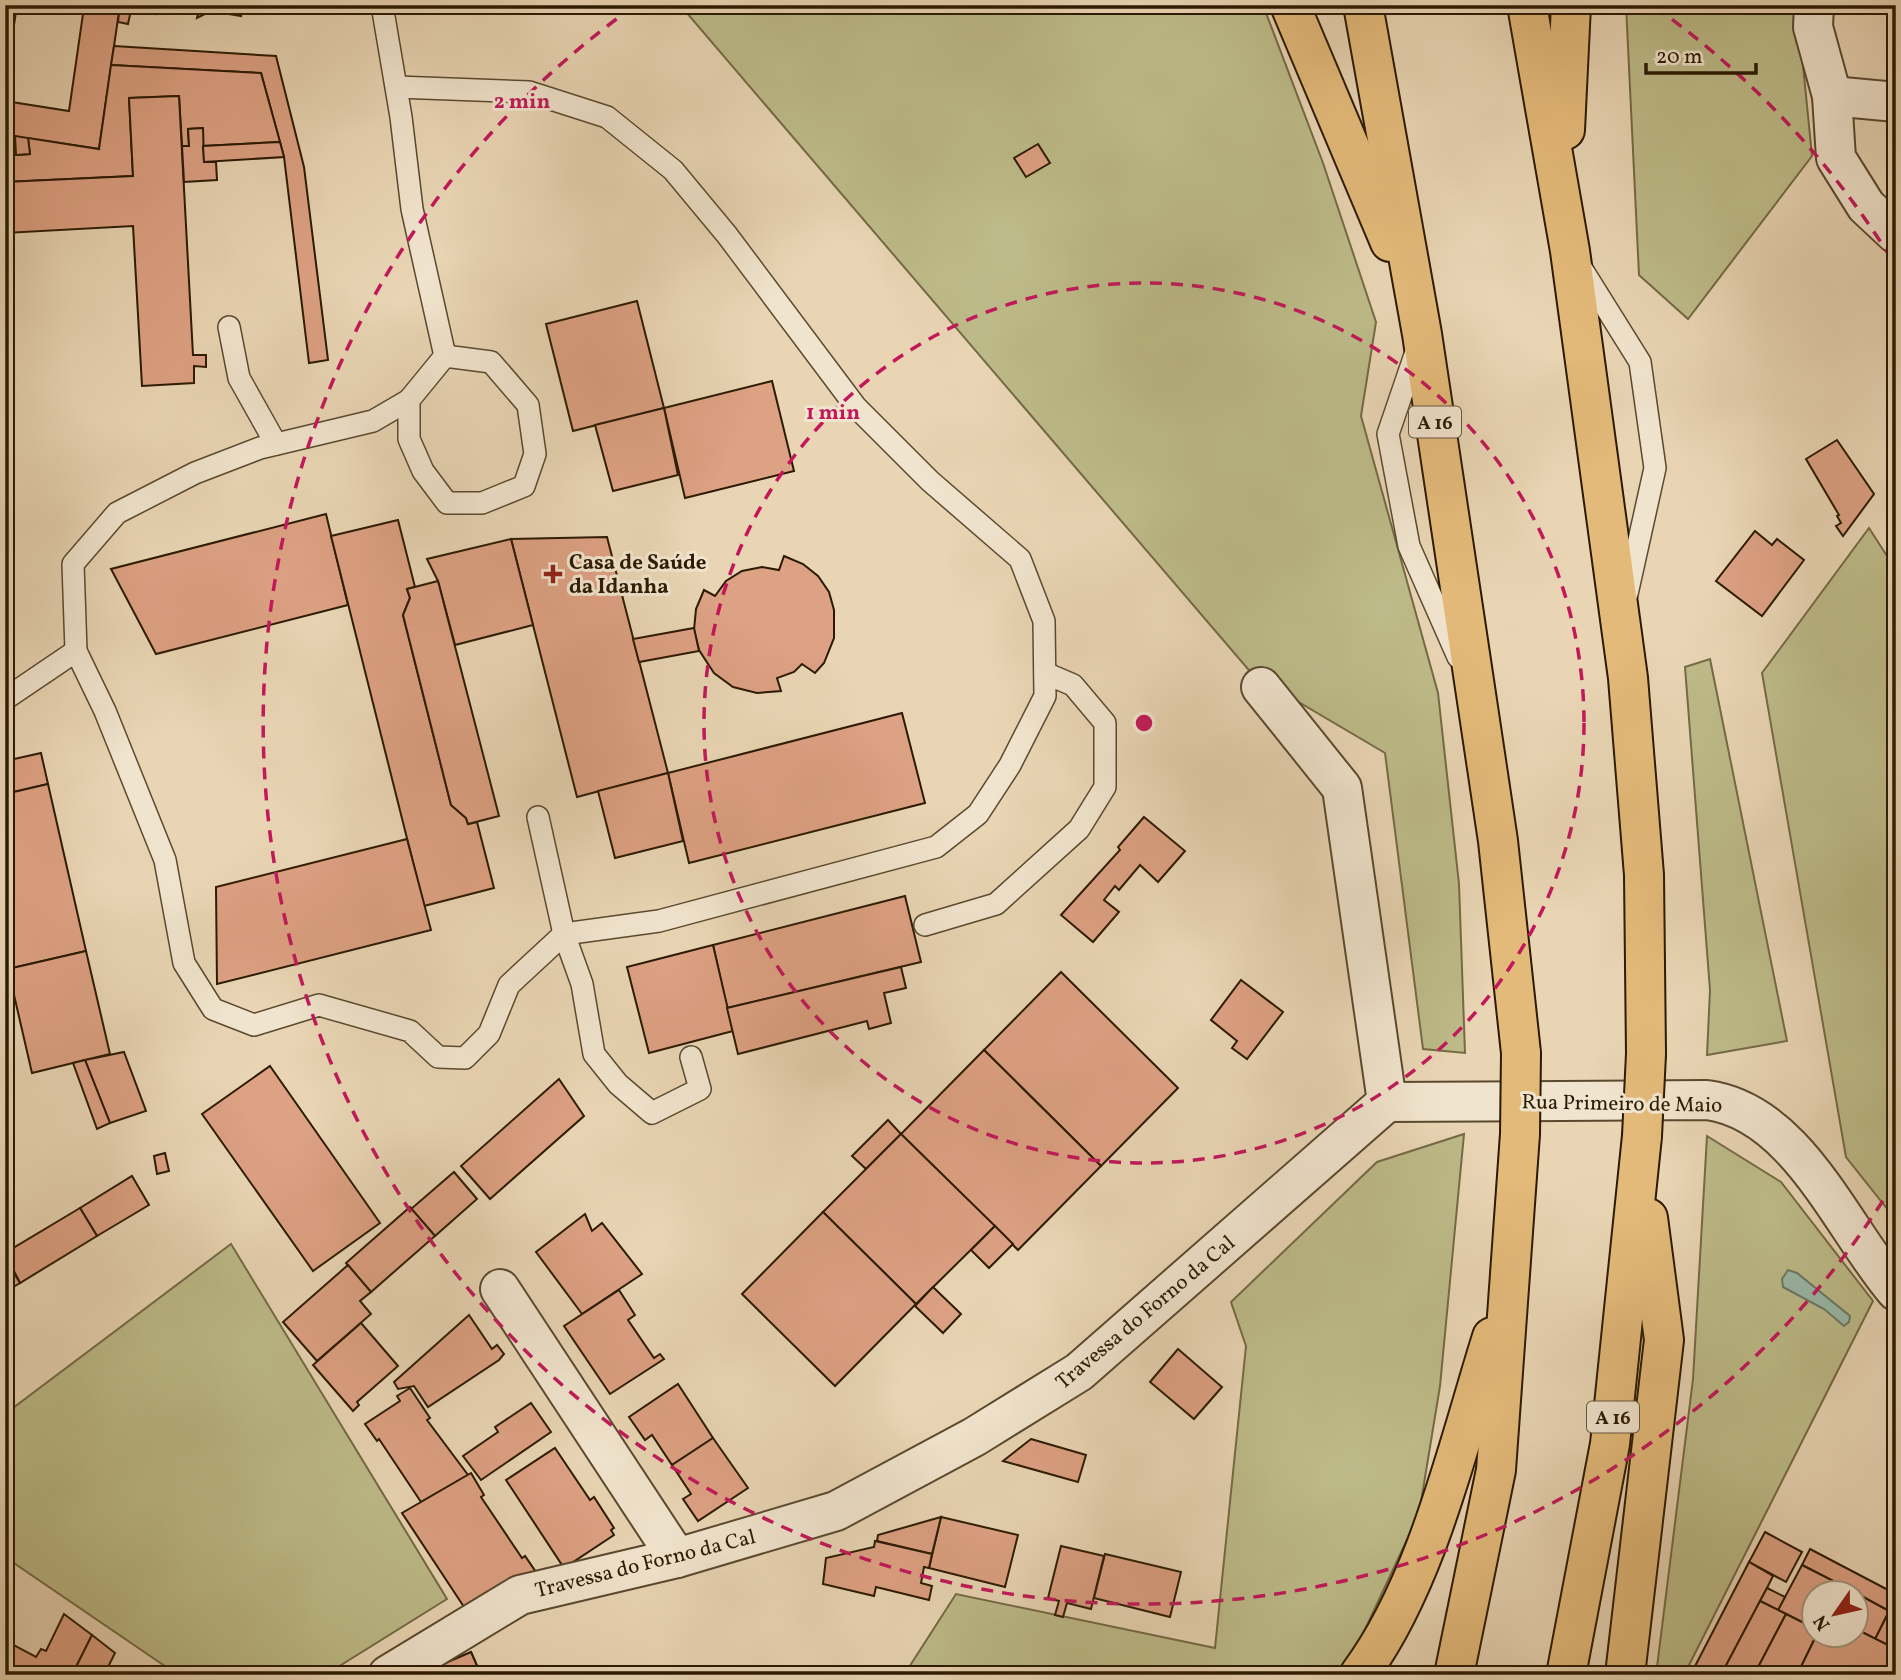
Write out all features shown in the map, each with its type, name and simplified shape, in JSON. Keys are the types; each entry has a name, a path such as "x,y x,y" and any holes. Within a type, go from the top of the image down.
{"highway":[{"path":"1290,5 1420,320"},
{"name":"A 16","path":"1363,5 1420,320 1498,841 1521,1053 1520,1134 1512,1272 1496,1470 1454,1675"},
{"name":"A 16","path":"1527,5 1570,251 1621,620 1635,746 1644,875 1646,1054 1641,1146 1610,1444 1566,1675"},
{"name":"A 16","path":"1561,202 1571,5"},
{"path":"1625,1675 1664,1340 1641,1146"},
{"path":"1359,1675 1373,1657 1417,1568 1512,1272"}],"street":[{"path":"1814,5 1813,27 1832,96 1836,158 1866,206 1896,234"},
{"path":"1832,96 1896,102"},
{"path":"1261,687 1342,788 1387,1102"},
{"name":"Rua Primeiro de Maio","path":"1387,1102 1707,1100 1740,1107 1755,1116 1791,1148 1896,1291"},
{"name":"Travessa do Forno da Cal","path":"388,1675 520,1595 677,1558 836,1511 975,1437 1079,1372 1387,1102"},
{"path":"500,1289 677,1558"}],"lane":[{"path":"382,5 397,87 412,209 445,356"},
{"path":"397,87 529,92 607,117 673,170 727,236 856,407 930,481 1020,559 1044,621 1045,696 1010,765 978,814 936,847 813,883 659,921 564,934 509,985 489,1034 465,1058 438,1057 410,1031 319,1005 254,1025 213,1009 184,963 165,860 106,711 76,651 73,564 117,513 195,474 276,444 373,421 409,400 445,356"},
{"path":"1570,251 1640,362 1655,468 1621,620"},
{"path":"229,327 239,378 276,444"},
{"path":"409,400 410,439 423,471 447,503 482,503 524,485 535,454 528,405 491,362 445,356"},
{"path":"5,699 76,651"},
{"path":"925,925 996,904 1079,829 1105,787 1105,723 1073,685 1045,673"},
{"path":"538,817 564,934 582,984 594,1054 618,1084 652,1113 685,1099 700,1089 691,1057"}],"shaded area":[{"path":"680,5 1263,5 1323,163 1376,322 1361,416 1438,693 1459,884 1465,1053 1423,1049 1385,753 1253,675"},
{"path":"1626,5 1797,5 1812,156 1688,319 1639,275"},
{"path":"1869,528 1896,570 1896,1220 1846,1157 1762,673"},
{"path":"1710,659 1787,1041 1707,1055 1710,990 1685,667"},
{"path":"1464,1134 1440,1386 1419,1514 1354,1653 1336,1675 904,1675 956,1594 1215,1648 1246,1346 1231,1302 1377,1162"},
{"path":"1707,1136 1781,1182 1873,1301 1684,1675 1656,1675 1693,1379"},
{"path":"231,1244 447,1599 325,1675 178,1675 5,1557 5,1414"},
{"path":"1788,1270 1797,1273 1850,1316 1849,1322 1844,1326 1824,1309 1783,1287 1782,1279"}],"building":[{"path":"5,5 17,5 5,86"},
{"path":"70,5 120,5 99,149 5,135 5,101 69,111 84,7"},
{"path":"120,5 157,5 156,14 131,10 128,24 118,22"},
{"path":"200,5 242,5 241,16 211,11 197,18"},
{"path":"114,46 276,56 304,167 328,360 309,363 284,157 261,73 111,65"},
{"path":"111,65 261,73 280,142 203,146 203,128 188,129 189,146 182,146 179,96 129,98 133,176 5,182 5,135 15,136 16,155 30,154 28,138 99,149"},
{"path":"179,96 193,355 206,355 206,367 194,366 194,383 142,386 133,226 5,233 5,182 133,176 129,98"},
{"path":"203,128 204,162 216,162 217,180 184,182 182,146 189,146 188,129"},
{"path":"15,136 28,138 30,154 16,155"},
{"path":"280,142 284,157 204,162 203,146"},
{"path":"1038,144 1050,163 1026,177 1014,158"},
{"path":"637,301 664,408 573,431 546,324"},
{"path":"772,381 794,471 685,498 664,408"},
{"path":"664,408 678,475 613,491 595,425"},
{"path":"1837,440 1874,494 1843,536 1836,526 1841,523 1837,516 1839,515 1806,459"},
{"path":"326,514 348,605 156,654 111,569"},
{"path":"398,520 415,587 407,589 410,598 403,615 451,805 466,818 468,824 477,822 494,888 424,906 331,536"},
{"path":"1755,531 1772,545 1777,539 1804,560 1762,616 1716,581"},
{"path":"607,537 668,773 577,797 511,539"},
{"path":"511,539 533,625 455,645 438,581 427,559"},
{"path":"784,556 803,564 818,576 829,592 834,610 834,638 824,663 815,673 802,664 794,672 777,678 781,691 757,693 733,687 714,673 699,650 694,630 696,609 704,590 715,596 726,581 742,571 762,567 779,570"},
{"path":"438,581 499,816 468,824 466,818 451,805 403,615 410,598 407,589"},
{"path":"694,628 699,651 639,662 633,639"},
{"path":"902,713 925,803 689,863 668,773"},
{"path":"41,753 48,784 5,794 5,761"},
{"path":"668,773 683,841 615,858 598,791"},
{"path":"48,784 86,951 8,969 5,958 5,794"},
{"path":"1144,817 1185,851 1158,882 1140,865 1119,890 1115,886 1104,900 1119,912 1093,942 1061,915 1120,850 1118,847"},
{"path":"407,839 431,930 217,984 216,887"},
{"path":"905,896 921,962 727,1008 713,945"},
{"path":"713,945 733,1031 649,1053 627,967"},
{"path":"86,951 110,1054 32,1073 8,969"},
{"path":"901,967 906,988 884,993 891,1023 869,1029 867,1021 738,1054 727,1008"},
{"path":"1061,972 1178,1088 1101,1166 984,1050"},
{"path":"1241,980 1283,1012 1247,1059 1232,1048 1237,1041 1211,1020"},
{"path":"984,1050 1101,1166 1018,1250 901,1134"},
{"path":"124,1052 146,1111 110,1123 85,1060"},
{"path":"85,1060 110,1123 97,1129 73,1063"},
{"path":"270,1066 380,1223 313,1271 202,1114"},
{"path":"559,1079 584,1116 490,1199 461,1166"},
{"path":"888,1120 901,1134 866,1169 852,1156"},
{"path":"901,1134 995,1226 916,1304 823,1212"},
{"path":"165,1153 169,1171 157,1174 154,1156"},
{"path":"454,1172 477,1199 435,1236 411,1209"},
{"path":"132,1176 149,1205 97,1236 80,1208"},
{"path":"410,1207 435,1236 371,1292 346,1263"},
{"path":"80,1208 97,1236 20,1283 5,1253"},
{"path":"823,1212 916,1304 835,1386 742,1294"},
{"path":"585,1214 592,1231 602,1223 642,1274 582,1314 536,1252"},
{"path":"995,1226 1013,1244 989,1268 971,1250"},
{"path":"5,1258 20,1283 5,1292"},
{"path":"348,1265 371,1292 360,1301 371,1314 317,1361 283,1322"},
{"path":"933,1287 961,1314 943,1333 915,1306"},
{"path":"619,1290 635,1315 628,1320 654,1358 660,1354 664,1359 610,1394 564,1326"},
{"path":"469,1315 492,1349 497,1345 504,1354 499,1360 428,1407 414,1386 398,1389 394,1382"},
{"path":"361,1323 398,1366 357,1402 359,1405 353,1411 313,1365"},
{"path":"1178,1349 1222,1387 1194,1419 1150,1382"},
{"path":"678,1384 713,1438 672,1465 652,1435 645,1440 629,1417"},
{"path":"410,1388 430,1418 427,1420 468,1475 421,1502 379,1439 377,1441 365,1424 400,1401 397,1396"},
{"path":"531,1403 551,1432 481,1480 463,1456 498,1432 495,1427"},
{"path":"713,1438 748,1488 698,1521 683,1499 691,1494 672,1465"},
{"path":"1031,1439 1086,1455 1078,1482 1003,1461"},
{"path":"555,1448 590,1500 594,1497 614,1528 611,1530 614,1535 564,1568 506,1480"},
{"path":"471,1473 484,1495 481,1497 522,1558 525,1556 538,1575 468,1613 402,1513"},
{"path":"941,1517 1018,1535 1005,1587 929,1568"},
{"path":"941,1517 932,1554 877,1541 878,1535"},
{"path":"1765,1532 1802,1552 1786,1582 1749,1562"},
{"path":"875,1541 932,1554 929,1568 924,1567 921,1583 932,1586 929,1600 876,1587 874,1596 823,1584 826,1558 874,1547"},
{"path":"1061,1546 1104,1556 1091,1609 1067,1603 1063,1617 1055,1615 1059,1601 1048,1598"},
{"path":"1810,1549 1865,1578 1827,1578 1802,1565"},
{"path":"1105,1554 1181,1572 1170,1617 1094,1598"},
{"path":"1749,1562 1773,1576 1767,1588 1721,1675 1692,1672"},
{"path":"1802,1565 1828,1578 1800,1578 1800,1621 1778,1610"},
{"path":"1870,1580 1892,1592 1890,1596 1896,1599 1896,1649 1875,1639 1889,1611 1870,1601"},
{"path":"1767,1588 1785,1597 1778,1610 1760,1601"},
{"path":"1760,1601 1786,1614 1754,1675 1721,1675"},
{"path":"1870,1601 1889,1611 1875,1639 1870,1636"},
{"path":"64,1614 92,1635 72,1675 5,1675 5,1652 10,1643 36,1657 41,1649 46,1651"},
{"path":"1786,1614 1800,1621 1800,1648 1810,1648 1797,1675 1754,1675"},
{"path":"92,1635 115,1653 104,1675 72,1675"},
{"path":"1870,1636 1896,1649 1891,1675 1797,1675 1810,1648 1870,1648"},
{"path":"471,1652 481,1675 439,1675 436,1667"},
{"path":"471,1652 481,1675 439,1675 436,1667"}],"place":[{"name":"Casa de Saúde da Idanha","path":"553,574"}]}
